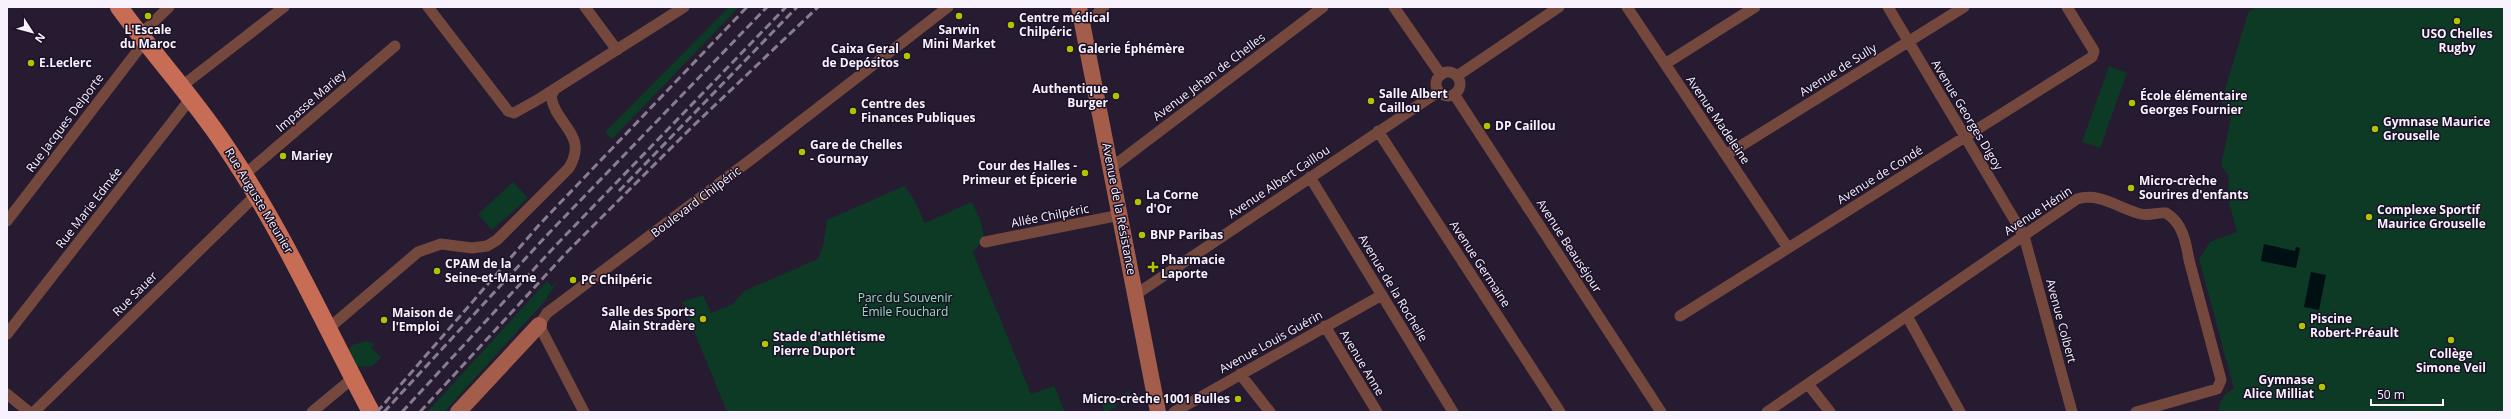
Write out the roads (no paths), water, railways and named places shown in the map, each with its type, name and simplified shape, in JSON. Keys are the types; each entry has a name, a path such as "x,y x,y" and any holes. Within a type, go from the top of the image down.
{"main road":[{"name":"Rue Auguste Meunier","path":"119,7 186,92 244,175 288,250 371,412"}],"street":[{"name":"Rue Jacques Delporte","path":"7,221 142,38 169,7"},
{"name":"Rue Marie Edmée","path":"7,334 186,92 284,7"},
{"path":"428,7 508,111 514,113 555,89 684,7"},
{"path":"584,7 617,50"},
{"name":"Boulevard Chilpéric","path":"458,412 539,325 551,310 579,291 948,7"},
{"path":"1081,14 1095,16 1104,7"},
{"name":"Avenue Jehan de Chelles","path":"1111,168 1323,7"},
{"path":"1394,7 1440,75"},
{"path":"1457,76 1559,7"},
{"name":"Avenue Madeleine","path":"1627,7 1788,248"},
{"path":"1665,64 1755,7"},
{"name":"Avenue Georges Digoy","path":"1888,7 2024,236"},
{"name":"Avenue de Sully","path":"1726,155 1964,7"},
{"name":"Avenue de Condé","path":"1680,316 2094,55 2094,51 2067,7"},
{"name":"Avenue de la Résistance","path":"1081,14 1158,412"},
{"name":"Impasse Mariey","path":"244,175 395,46"},
{"path":"1451,72 1457,76 1460,86 1454,94 1446,96 1438,92 1436,84 1440,75 1451,72"},
{"path":"328,328 418,252 441,244 472,248 487,246 497,240 569,168 574,159 576,147 571,132 552,102 551,96 555,89"},
{"name":"Avenue Albert Caillou","path":"1135,295 1310,176 1438,92"},
{"name":"Avenue Beauséjour","path":"1454,94 1661,412"},
{"name":"Avenue Germaine","path":"1378,131 1560,412"},
{"name":"Avenue de la Rochelle","path":"1310,176 1454,412"},
{"name":"Rue Sauer","path":"34,412 256,195"},
{"name":"Avenue Hénin","path":"1766,412 2077,199 2084,197 2111,201 2142,214 2166,213 2176,223 2186,242 2188,260 2221,382 2217,389 2154,405 2136,412"},
{"name":"Allée Chilpéric","path":"985,242 1120,215"},
{"name":"Avenue Colbert","path":"2024,236 2072,412"},
{"name":"Avenue Louis Guérin","path":"1174,412 1382,295"},
{"path":"1907,316 1960,412"},
{"path":"539,325 584,412"},
{"name":"Avenue Anne","path":"1325,326 1377,412"},
{"path":"1240,374 1270,412"},
{"path":"312,412 353,378"},
{"path":"1808,384 1830,412"},
{"path":"7,394 29,412"}],"railway":[{"path":"377,412 539,225 747,7"},
{"path":"384,412 548,234 767,7"},
{"path":"402,412 558,243 786,7"},
{"path":"619,191 797,7"},
{"path":"420,412 567,252 691,128 818,7"}],"place":[{"name":"L'Escale du Maroc","path":"148,16"},
{"name":"Sarwin Mini Market","path":"959,16"},
{"name":"USO Chelles Rugby","path":"2457,21"},
{"name":"Centre médical Chilpéric","path":"1011,25"},
{"name":"Galerie Éphémère","path":"1070,49"},
{"name":"Caixa Geral de Depósitos","path":"907,56"},
{"name":"E.Leclerc","path":"31,63"},
{"name":"Authentique Burger","path":"1116,96"},
{"name":"Salle Albert Caillou","path":"1371,101"},
{"name":"École élémentaire Georges Fournier","path":"2132,103"},
{"name":"Centre des Finances Publiques","path":"853,111"},
{"name":"DP Caillou","path":"1487,126"},
{"name":"Gymnase Maurice Grouselle","path":"2375,129"},
{"name":"Gare de Chelles - Gournay","path":"802,152"},
{"name":"Mariey","path":"283,156"},
{"name":"Cour des Halles - Primeur et Épicerie","path":"1085,173"},
{"name":"Micro-crèche Sourires d'enfants","path":"2131,188"},
{"name":"La Corne d'Or","path":"1138,202"},
{"name":"Complexe Sportif Maurice Grouselle","path":"2369,217"},
{"name":"BNP Paribas","path":"1142,235"},
{"name":"Pharmacie Laporte","path":"1153,267"},
{"name":"CPAM de la Seine-et-Marne","path":"437,271"},
{"name":"PC Chilpéric","path":"573,280"},
{"name":"Salle des Sports Alain Stradère","path":"703,319"},
{"name":"Maison de l'Emploi","path":"384,320"},
{"name":"Piscine Robert-Préault","path":"2302,326"},
{"name":"Collège Simone Veil","path":"2451,340"},
{"name":"Stade d'athlétisme Pierre Duport","path":"765,344"},
{"name":"Gymnase Alice Milliat","path":"2322,387"},
{"name":"Micro-crèche 1001 Bulles","path":"1238,399"}],"park label":[{"name":"Parc du Souvenir Émile Fouchard","path":"905,305"}]}
